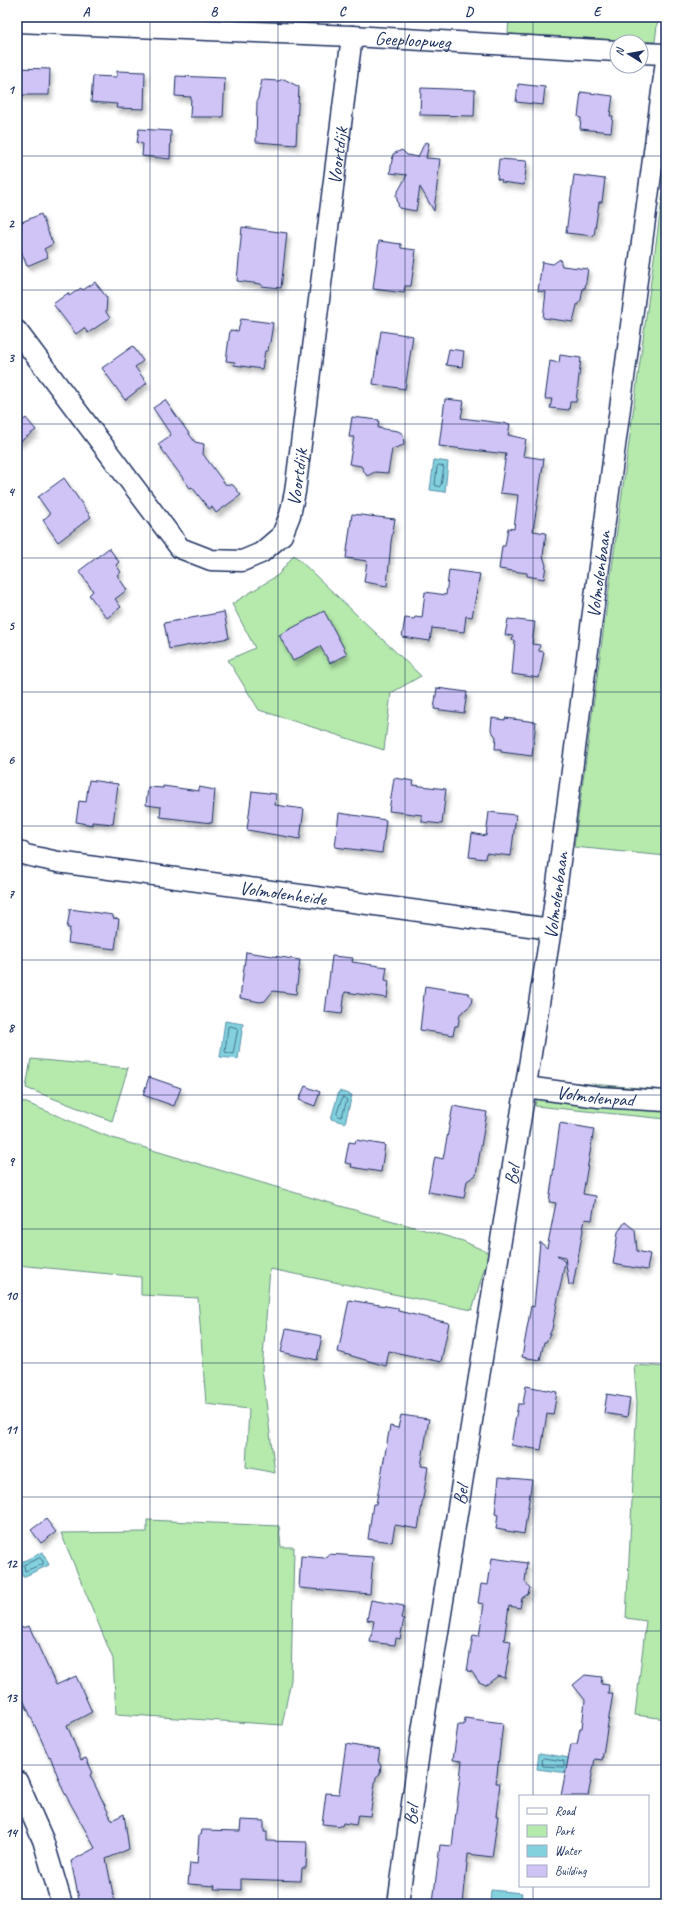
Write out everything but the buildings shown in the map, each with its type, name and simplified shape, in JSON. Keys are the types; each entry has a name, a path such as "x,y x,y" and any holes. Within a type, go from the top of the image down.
{"street":[{"name":"Geeploopweg","path":"17,22 352,36 609,51"},
{"name":"Voortdijk","path":"17,330 180,548 211,560 242,561 261,553 282,534 290,515 295,492 352,36"},
{"path":"649,53 666,54"},
{"name":"Volmolenbaan","path":"526,1087 551,929 666,60"},
{"name":"Volmolenheide","path":"17,850 26,855 58,862 551,929"},
{"name":"Volmolenpad","path":"526,1087 599,1097 666,1102"},
{"name":"Bel","path":"398,1904 421,1738 526,1087"},
{"path":"17,1781 43,1840 62,1904"}],"green space":[{"path":"509,17 658,17 655,42 649,42 649,34 609,34 609,39 508,34"},
{"path":"666,170 666,856 574,847"},
{"path":"294,555 421,676 391,693 384,750 259,710 228,660 255,648 232,604 278,575"},
{"path":"31,1059 128,1068 112,1121 26,1088"},
{"path":"540,1080 666,1090 666,1119 535,1106"},
{"path":"17,1099 109,1137 463,1241 489,1253 472,1310 270,1269 262,1369 275,1473 246,1467 249,1409 206,1404 198,1298 141,1295 141,1277 17,1265"},
{"path":"634,1365 666,1367 666,1719 635,1715 646,1621 626,1618 637,1403"},
{"path":"147,1520 279,1526 281,1547 294,1547 291,1680 282,1725 116,1714 113,1659 61,1533 147,1532"}],"water":[{"path":"434,460 448,462 445,492 430,490"},
{"path":"225,1021 243,1024 238,1059 220,1057"},
{"path":"339,1091 352,1095 345,1123 331,1119"},
{"path":"43,1552 49,1565 23,1577 17,1564"},
{"path":"539,1753 570,1758 568,1773 537,1769"},
{"path":"491,1890 522,1893 520,1904 490,1904"}]}
